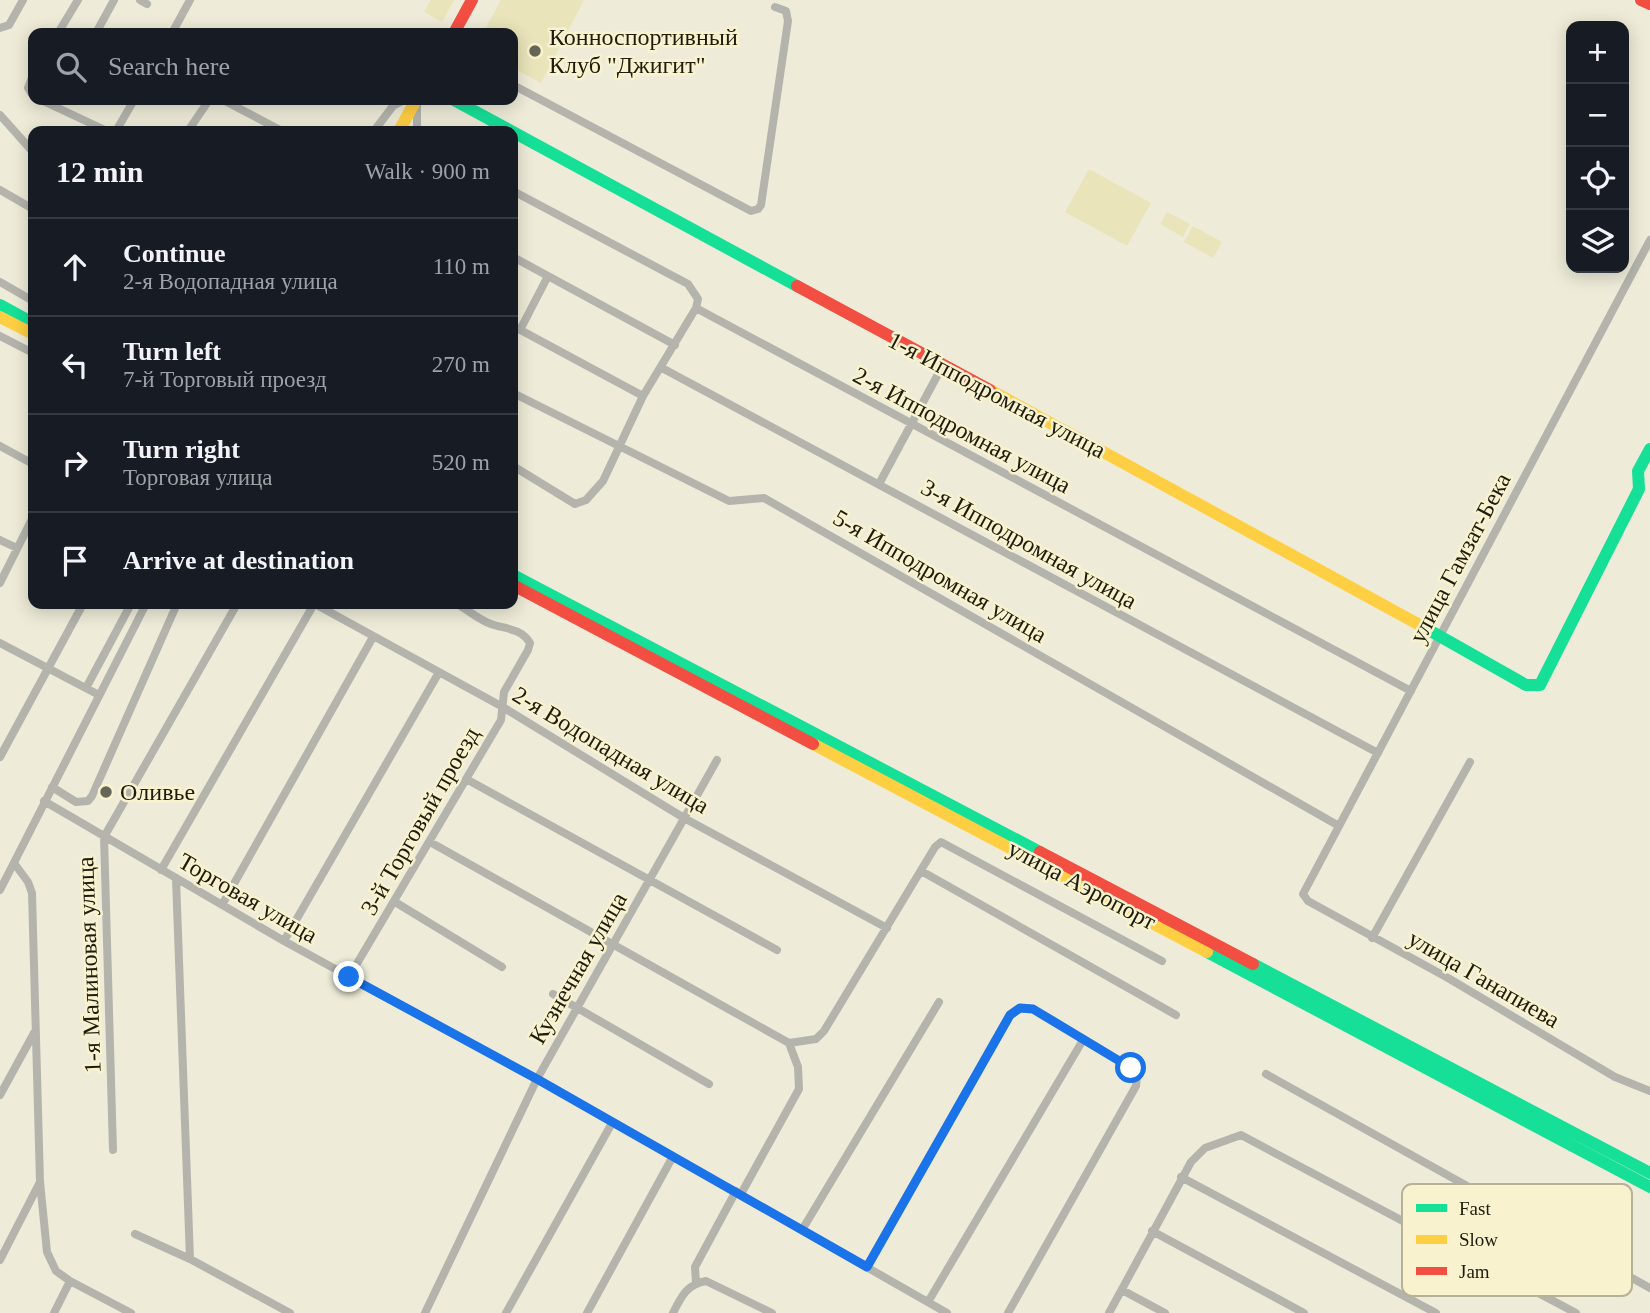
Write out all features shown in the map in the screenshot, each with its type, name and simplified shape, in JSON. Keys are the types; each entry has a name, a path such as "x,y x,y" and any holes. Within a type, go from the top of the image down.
{"main road":[{"path":"457,28 472,0"},
{"path":"1641,0 1650,4"},
{"path":"402,126 413,105"},
{"name":"1-я Ипподромная улица","path":"463,105 502,126"},
{"name":"1-я Ипподромная улица","path":"518,135 1526,685 1540,685 1639,489 1638,471 1650,449"},
{"path":"0,305 28,320"},
{"path":"0,317 28,331"},
{"name":"улица Аэропорт","path":"518,578 1650,1173"},
{"name":"улица Аэропорт","path":"518,588 1650,1186"}],"street":[{"path":"2,29 23,0"},
{"path":"61,28 78,0"},
{"path":"99,28 114,0"},
{"path":"175,28 190,0"},
{"path":"518,88 751,211 758,209 761,205 788,21 786,10 775,7"},
{"path":"59,105 98,126"},
{"path":"119,126 131,105"},
{"path":"191,126 206,105"},
{"path":"233,105 272,126"},
{"path":"378,126 395,105"},
{"path":"416,105 417,126"},
{"path":"0,115 28,146"},
{"path":"0,190 28,206"},
{"path":"518,194 688,284 698,299 662,368 643,396 603,481 580,504 575,504 518,470"},
{"name":"улица Гамзат-Бека","path":"1303,894 1650,240"},
{"path":"518,260 675,345"},
{"path":"518,325 548,276"},
{"path":"0,282 28,298"},
{"name":"2-я Ипподромная улица","path":"696,307 1410,691"},
{"path":"518,329 643,396"},
{"path":"0,336 28,350"},
{"path":"879,484 943,365"},
{"name":"3-я Ипподромная улица","path":"662,368 1378,753"},
{"name":"5-я Ипподромная улица","path":"518,395 729,501 764,498 1339,826"},
{"path":"0,446 28,461"},
{"path":"0,583 28,527"},
{"path":"0,540 17,548"},
{"path":"0,757 80,609"},
{"path":"86,688 128,609"},
{"path":"0,890 143,609"},
{"path":"52,787 81,803 92,796 175,609"},
{"name":"1-я Малиновая улица","path":"113,1150 104,837 234,609"},
{"path":"161,870 311,609"},
{"name":"2-я Водопадная улица","path":"323,609 500,706 684,818 887,928"},
{"name":"3-й Торговый проезд","path":"349,977 501,720 500,706 504,692 530,643 527,637 507,626 488,622 466,609"},
{"path":"222,905 373,637"},
{"path":"0,643 99,695"},
{"path":"285,942 438,674"},
{"name":"Кузнечная улица","path":"425,1313 537,1079 717,760"},
{"path":"1372,938 1470,762"},
{"path":"468,779 777,950"},
{"name":"Торговая улица","path":"44,802 285,942 537,1079 947,1313"},
{"path":"430,842 789,1043 816,1039 824,1031 941,842 1162,961"},
{"path":"14,863 29,882 32,893 40,1182 50,1263 70,1281 131,1313"},
{"path":"923,872 1177,1015"},
{"path":"176,878 190,1259"},
{"name":"улица Ганапиева","path":"1303,894 1308,901 1448,978 1615,1077 1650,1091"},
{"path":"395,902 502,967"},
{"path":"552,994 709,1084"},
{"path":"802,1230 939,1002"},
{"path":"867,1267 1010,1015 1020,1008 1033,1009 1131,1068 1137,1077 1136,1086 1008,1313"},
{"path":"0,1095 34,1031"},
{"path":"928,1302 1083,1040"},
{"path":"696,1283 695,1267 799,1089 798,1067 789,1043"},
{"path":"1266,1074 1463,1184"},
{"path":"506,1313 612,1123"},
{"path":"1109,1313 1181,1177 1205,1148 1241,1135 1402,1221"},
{"path":"587,1313 672,1157"},
{"path":"1181,1177 1402,1295"},
{"path":"0,1260 40,1182"},
{"path":"1153,1231 1304,1313"},
{"path":"135,1234 190,1259 290,1313"},
{"path":"1632,1278 1650,1288"},
{"path":"54,1313 70,1281"},
{"path":"673,1313 687,1290 696,1283 706,1281 718,1284 772,1313"},
{"path":"1122,1290 1165,1313"},
{"path":"1404,1296 1436,1313"},
{"path":"1544,1296 1576,1313"}],"shaded area":[{"path":"431,0 454,0 442,22 424,12"},
{"name":"Конноспортивный Клуб \"Джигит\"","path":"501,0 584,0 541,83 518,71 518,28 486,28"},
{"path":"1089,169 1151,203 1127,246 1065,212"},
{"path":"1167,212 1190,224 1183,237 1160,224"},
{"path":"1193,226 1222,242 1213,258 1184,242"}],"traffic: fast":[{"path":"463,105 502,126"},
{"path":"518,135 797,286"},
{"path":"0,305 28,320"},
{"path":"1427,629 1526,685 1540,685 1639,489 1638,471 1650,449"},
{"path":"518,578 1040,852"},
{"path":"1207,952 1650,1187"},
{"path":"1253,964 1650,1173"}],"traffic: slow":[{"path":"402,126 413,105"},
{"path":"0,317 28,331"},
{"path":"990,390 1427,629"},
{"path":"813,744 1207,952"}],"traffic: jam":[{"path":"457,28 472,0"},
{"path":"1641,0 1650,4"},
{"path":"797,286 990,390"},
{"path":"518,588 813,744"},
{"path":"1040,852 1253,964"}],"place":[{"name":"Конноспортивный Клуб \"Джигит\"","path":"535,51"},
{"name":"Оливье","path":"106,792"}],"route":[{"path":"349,977 537,1079 867,1267 1010,1015 1020,1008 1033,1009 1131,1068"}]}
